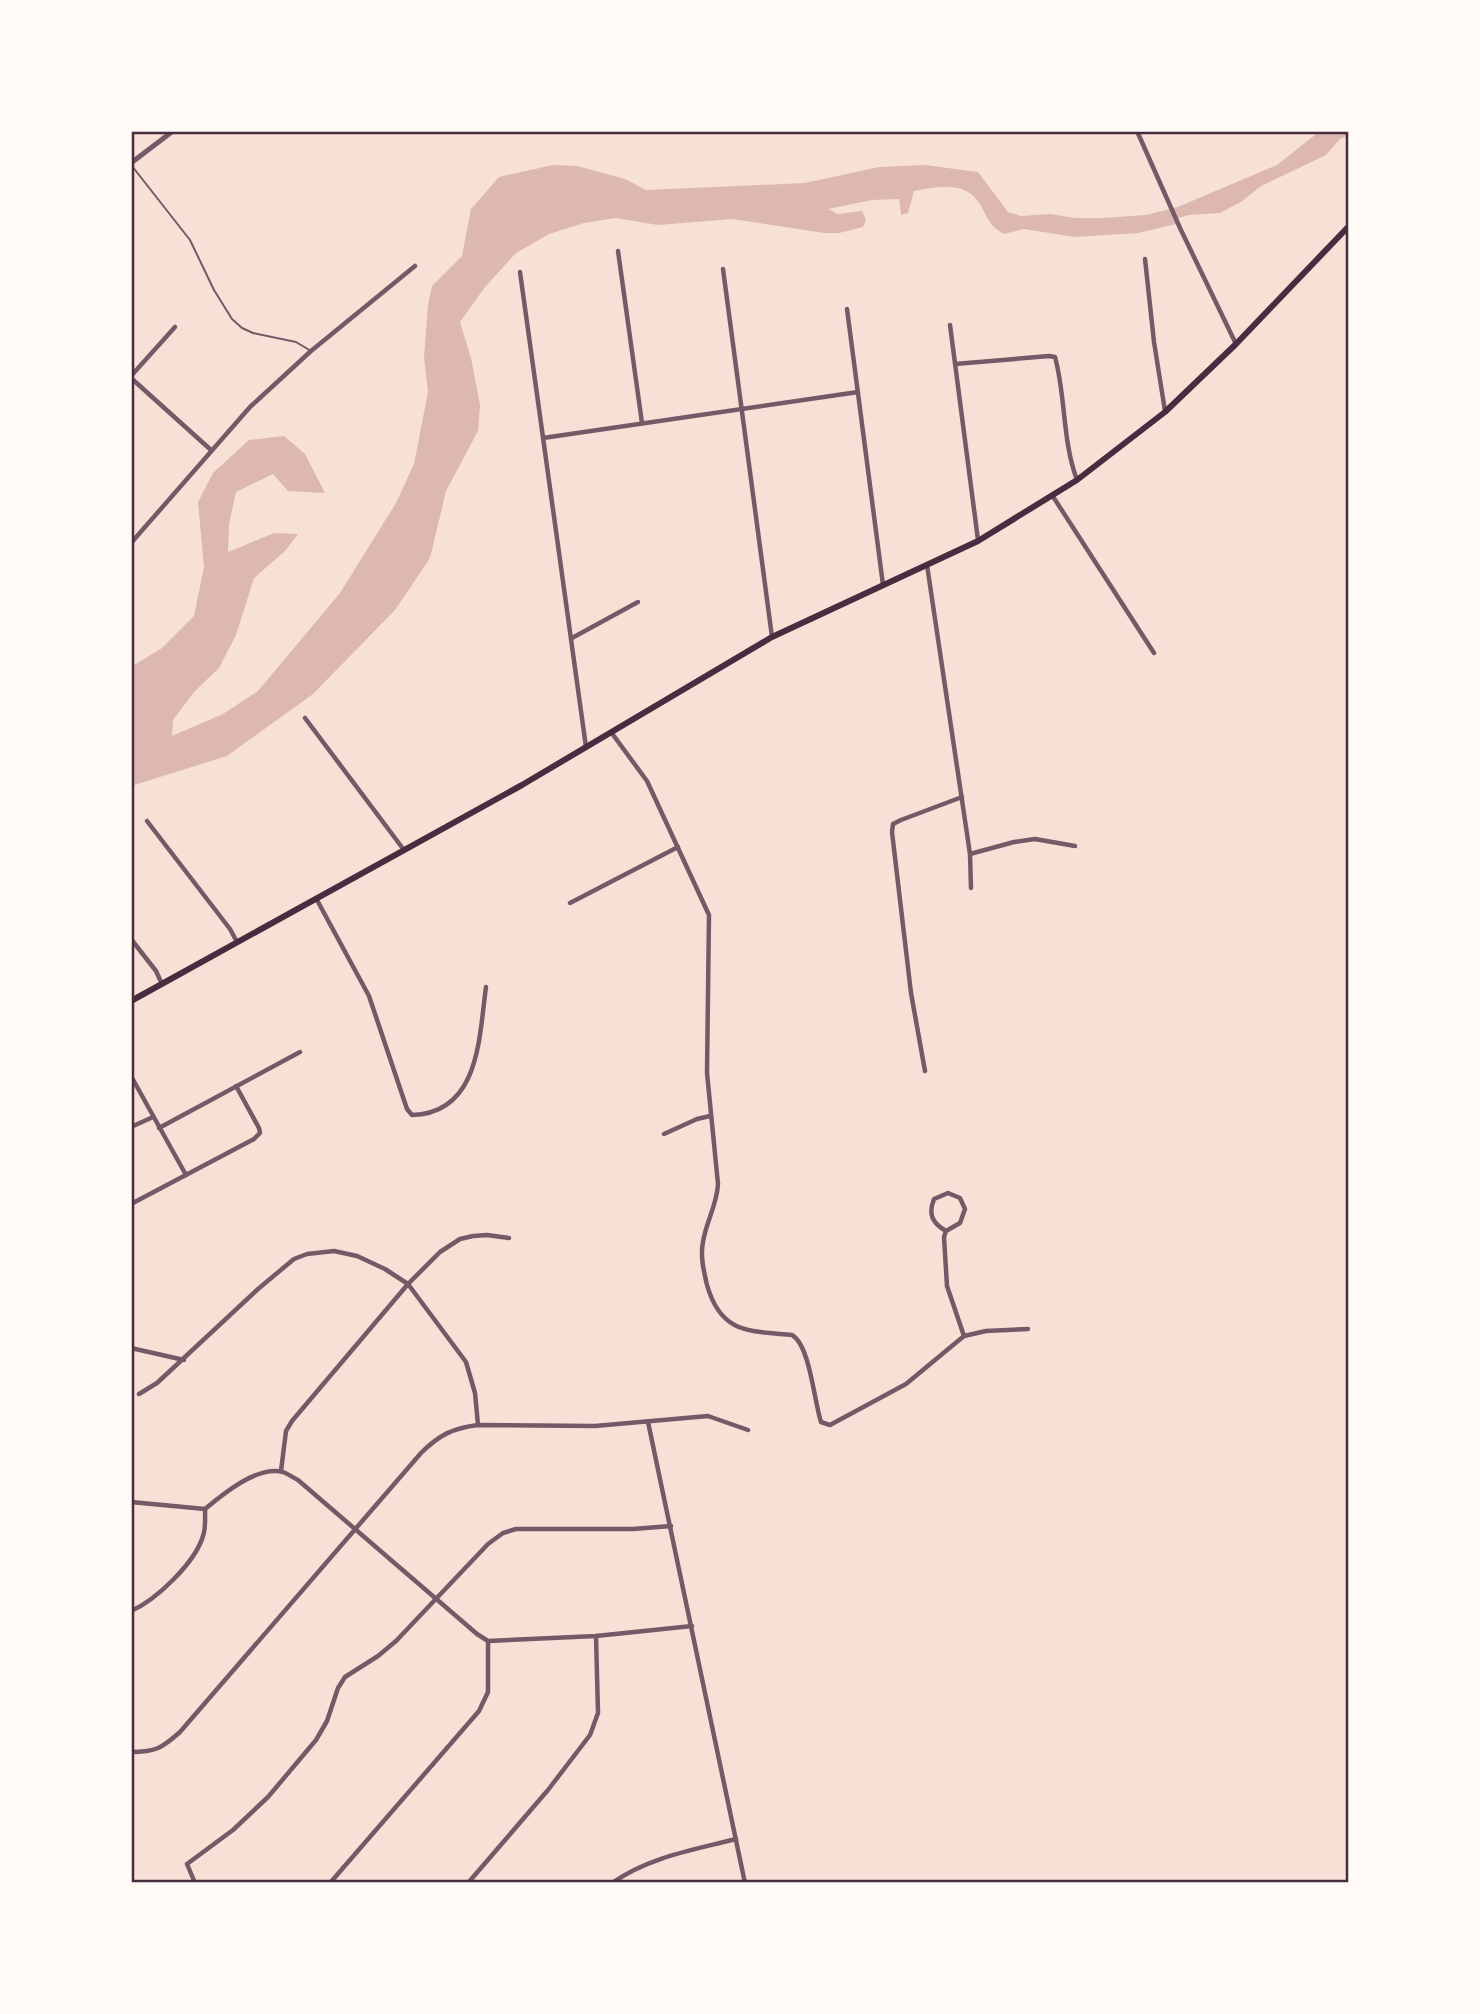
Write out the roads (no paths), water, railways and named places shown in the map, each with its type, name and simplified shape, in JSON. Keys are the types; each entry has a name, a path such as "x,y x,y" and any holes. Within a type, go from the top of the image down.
{"main road":[{"path":"131,1001 405,851 586,748 772,637 978,541 1077,480 1165,412 1236,344 1349,226"}],"street":[{"path":"131,164 173,131"},
{"path":"1137,131 1236,344"},
{"path":"618,251 642,424"},
{"path":"1145,259 1165,412"},
{"path":"131,543 250,407 311,351 415,266"},
{"path":"723,269 772,637"},
{"path":"520,272 586,748"},
{"path":"847,309 883,585"},
{"path":"950,325 978,541"},
{"path":"175,327 131,377 211,450"},
{"path":"955,364 1055,357 1064,428 1077,480"},
{"path":"543,438 858,392"},
{"path":"1052,495 1153,653"},
{"path":"927,565 970,855 971,888"},
{"path":"572,638 638,602"},
{"path":"305,718 405,851"},
{"path":"611,732 648,781 709,915 707,1048 710,1116 718,1184 717,1198 702,1250 704,1274 712,1300 722,1317 738,1328 792,1335 797,1338 805,1351 821,1422 830,1425 891,1393 964,1336 986,1331 1028,1329"},
{"path":"925,1071 911,993 892,832 894,824 962,797"},
{"path":"147,821 238,943"},
{"path":"970,855 1014,842 1035,839 1075,846"},
{"path":"570,903 678,847"},
{"path":"317,900 369,996 410,1113 419,1115 437,1110 462,1091 475,1062 486,987"},
{"path":"131,939 156,971 162,984"},
{"path":"159,1128 300,1052"},
{"path":"131,1076 186,1175"},
{"path":"131,1204 260,1133 236,1086"},
{"path":"131,1127 153,1116"},
{"path":"664,1134 710,1116"},
{"path":"948,1193 960,1198 965,1209 960,1223 946,1231 936,1224 931,1211 934,1199 948,1193"},
{"path":"946,1231 944,1265 947,1286 964,1336"},
{"path":"281,1471 286,1431 292,1421 408,1284 440,1252 460,1239 487,1235 509,1238"},
{"path":"139,1394 184,1360 258,1289 294,1259 307,1254 334,1251 357,1256 408,1284 466,1362 475,1393 478,1425"},
{"path":"131,1348 184,1360"},
{"path":"131,1752 162,1748 180,1732 435,1438 459,1427 478,1425 595,1426 708,1416 748,1430"},
{"path":"648,1422 745,1883"},
{"path":"131,1503 205,1508 233,1486 249,1478 281,1471 298,1480 488,1641 596,1636 692,1626"},
{"path":"131,1611 153,1599 189,1561 203,1536 205,1508"},
{"path":"195,1883 187,1864 233,1830 268,1797 316,1740 345,1677 378,1656 488,1544 503,1533 516,1529 596,1530 671,1526"},
{"path":"468,1883 548,1790 590,1735 598,1713 596,1636"},
{"path":"330,1883 479,1711 488,1692 488,1641"},
{"path":"612,1883 641,1865 659,1858 736,1839"}],"lane":[{"path":"131,164 190,240 214,290 232,319 253,333 296,342 311,351"}]}
